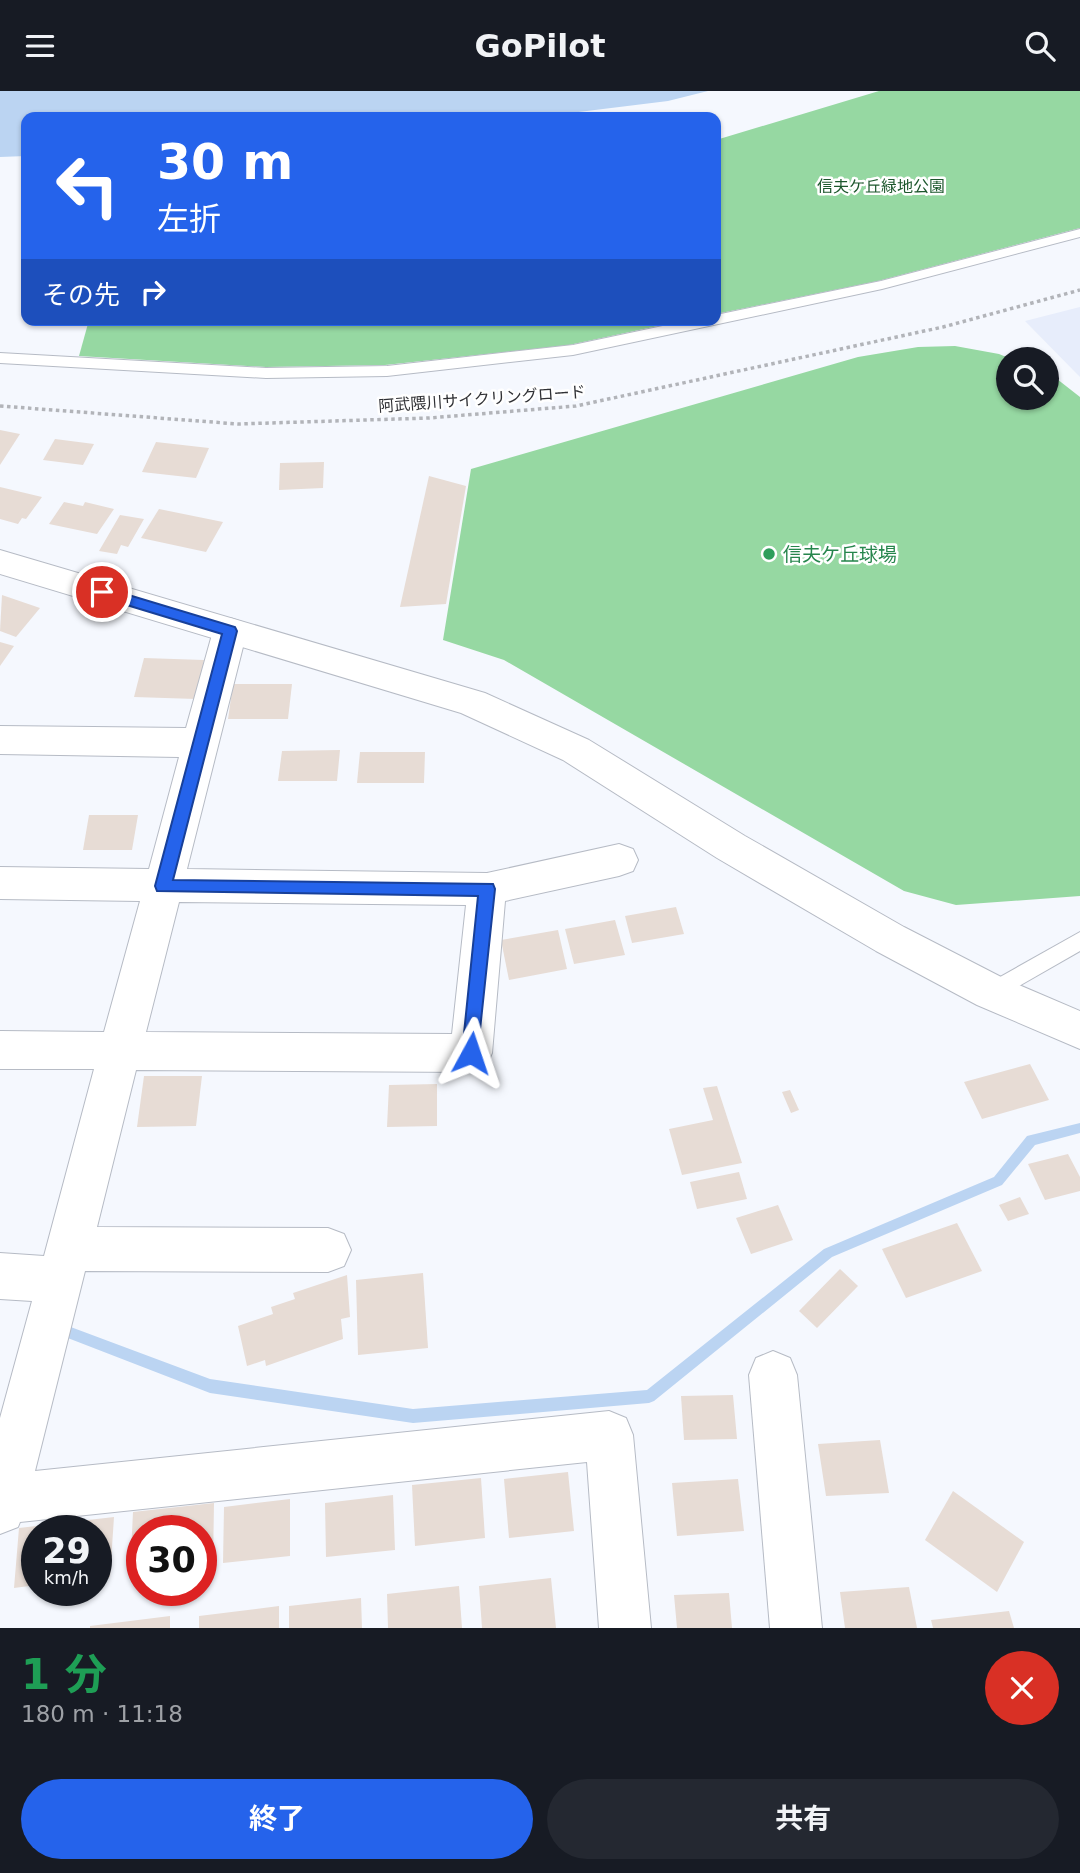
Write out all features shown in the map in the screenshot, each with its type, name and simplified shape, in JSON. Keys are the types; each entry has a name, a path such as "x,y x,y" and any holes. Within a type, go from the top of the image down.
{"street":[{"path":"0,562 472,703 576,750 742,854 890,939 991,992 1080,1030"},
{"path":"230,631 1,1502 609,1435 625,1628"},
{"path":"0,740 200,743"},
{"path":"0,883 487,889 620,860"},
{"path":"0,1050 471,1053 487,889"},
{"path":"0,1276 64,1265 328,1250"},
{"path":"773,1375 796,1628"}],"lane":[{"path":"721,319 882,285 1080,233"},
{"path":"0,358 266,373 387,370 573,350 687,326"},
{"path":"991,992 1080,941"}],"path":[{"name":"阿武隈川サイクリングロード","path":"0,406 238,424 429,418 576,406 943,327 1080,290"}],"shaded area":[{"path":"1080,307 1080,377 1059,356 1059,347 1051,347 1025,321"}],"green space":[{"name":"信夫ケ丘緑地公園","path":"879,91 1080,91 1080,228 878,281 721,313 721,138"},
{"path":"87,326 658,326 569,345 385,365 266,367 79,356"},
{"name":"信夫ケ丘球場","path":"955,346 996,353 996,410 1059,410 1059,381 1080,397 1080,896 956,905 904,891 504,660 443,640 471,469 858,357 918,347"}],"water":[{"path":"0,91 708,91 668,101 579,112 21,112 21,156 0,157"}],"building":[{"path":"0,430 20,434 0,465"},
{"path":"55,439 94,444 83,465 43,460"},
{"path":"156,442 209,448 196,478 142,472"},
{"path":"324,462 323,488 279,490 280,463"},
{"path":"429,476 466,486 446,604 400,607"},
{"path":"0,487 42,497 26,519 22,518 18,524 0,519"},
{"path":"64,502 83,506 85,502 114,509 97,534 49,524"},
{"path":"159,509 223,522 206,552 141,538"},
{"path":"120,515 144,519 128,547 121,545 117,554 99,551"},
{"path":"2,595 40,608 16,637 0,631"},
{"path":"0,642 14,646 0,666"},
{"path":"144,658 204,660 196,699 134,697"},
{"path":"233,684 292,684 288,719 228,719"},
{"path":"340,750 337,781 278,781 282,751"},
{"path":"360,752 425,752 424,783 357,783"},
{"path":"89,815 138,815 132,850 83,850"},
{"path":"676,907 684,934 632,943 625,916"},
{"path":"615,920 625,955 574,964 565,929"},
{"path":"558,930 567,969 509,980 501,940"},
{"path":"1030,1064 1049,1100 982,1119 964,1082"},
{"path":"144,1076 202,1076 196,1126 137,1127"},
{"path":"437,1084 437,1126 387,1127 389,1085"},
{"path":"717,1086 742,1163 682,1175 669,1129 713,1120 703,1088"},
{"path":"790,1090 799,1110 791,1113 782,1092"},
{"path":"1068,1154 1080,1177 1080,1191 1045,1200 1028,1164"},
{"path":"739,1172 747,1199 697,1209 690,1182"},
{"path":"1020,1197 1029,1214 1008,1221 999,1205"},
{"path":"778,1205 793,1240 751,1254 736,1218"},
{"path":"957,1223 982,1271 906,1298 882,1249"},
{"path":"840,1269 858,1286 817,1328 799,1311"},
{"path":"423,1273 428,1348 358,1355 356,1280"},
{"path":"347,1275 350,1317 341,1319 343,1339 266,1366 265,1360 247,1366 238,1326 273,1314 271,1307 295,1299 293,1293"},
{"path":"733,1395 737,1439 684,1440 681,1396"},
{"path":"880,1440 889,1493 826,1496 818,1444"},
{"path":"568,1472 574,1531 509,1538 504,1479"},
{"path":"481,1478 485,1538 415,1546 412,1485"},
{"path":"738,1479 744,1531 677,1536 672,1483"},
{"path":"953,1491 1024,1542 997,1592 925,1540"},
{"path":"393,1495 395,1550 326,1557 325,1503"},
{"path":"290,1499 290,1556 223,1563 224,1507"},
{"path":"214,1503 214,1515 133,1515 133,1512"},
{"path":"19,1528 21,1587 14,1588"},
{"path":"551,1578 556,1628 482,1628 479,1586"},
{"path":"459,1586 462,1628 388,1628 387,1594"},
{"path":"909,1587 917,1628 845,1628 840,1592"},
{"path":"729,1593 732,1628 677,1628 674,1595"},
{"path":"361,1598 362,1628 289,1628 289,1606"},
{"path":"279,1606 279,1628 199,1628 199,1616"},
{"path":"1009,1611 1014,1628 933,1628 931,1620"},
{"path":"170,1616 170,1628 90,1628 90,1626"}],"waterway":[{"path":"60,1329 210,1386 413,1416 649,1396 828,1253 998,1181 1031,1140 1080,1128"}],"place":[{"name":"信夫ケ丘球場","path":"769,554"}],"route":[{"path":"102,592 230,631 163,886 487,889 471,1053"}]}
